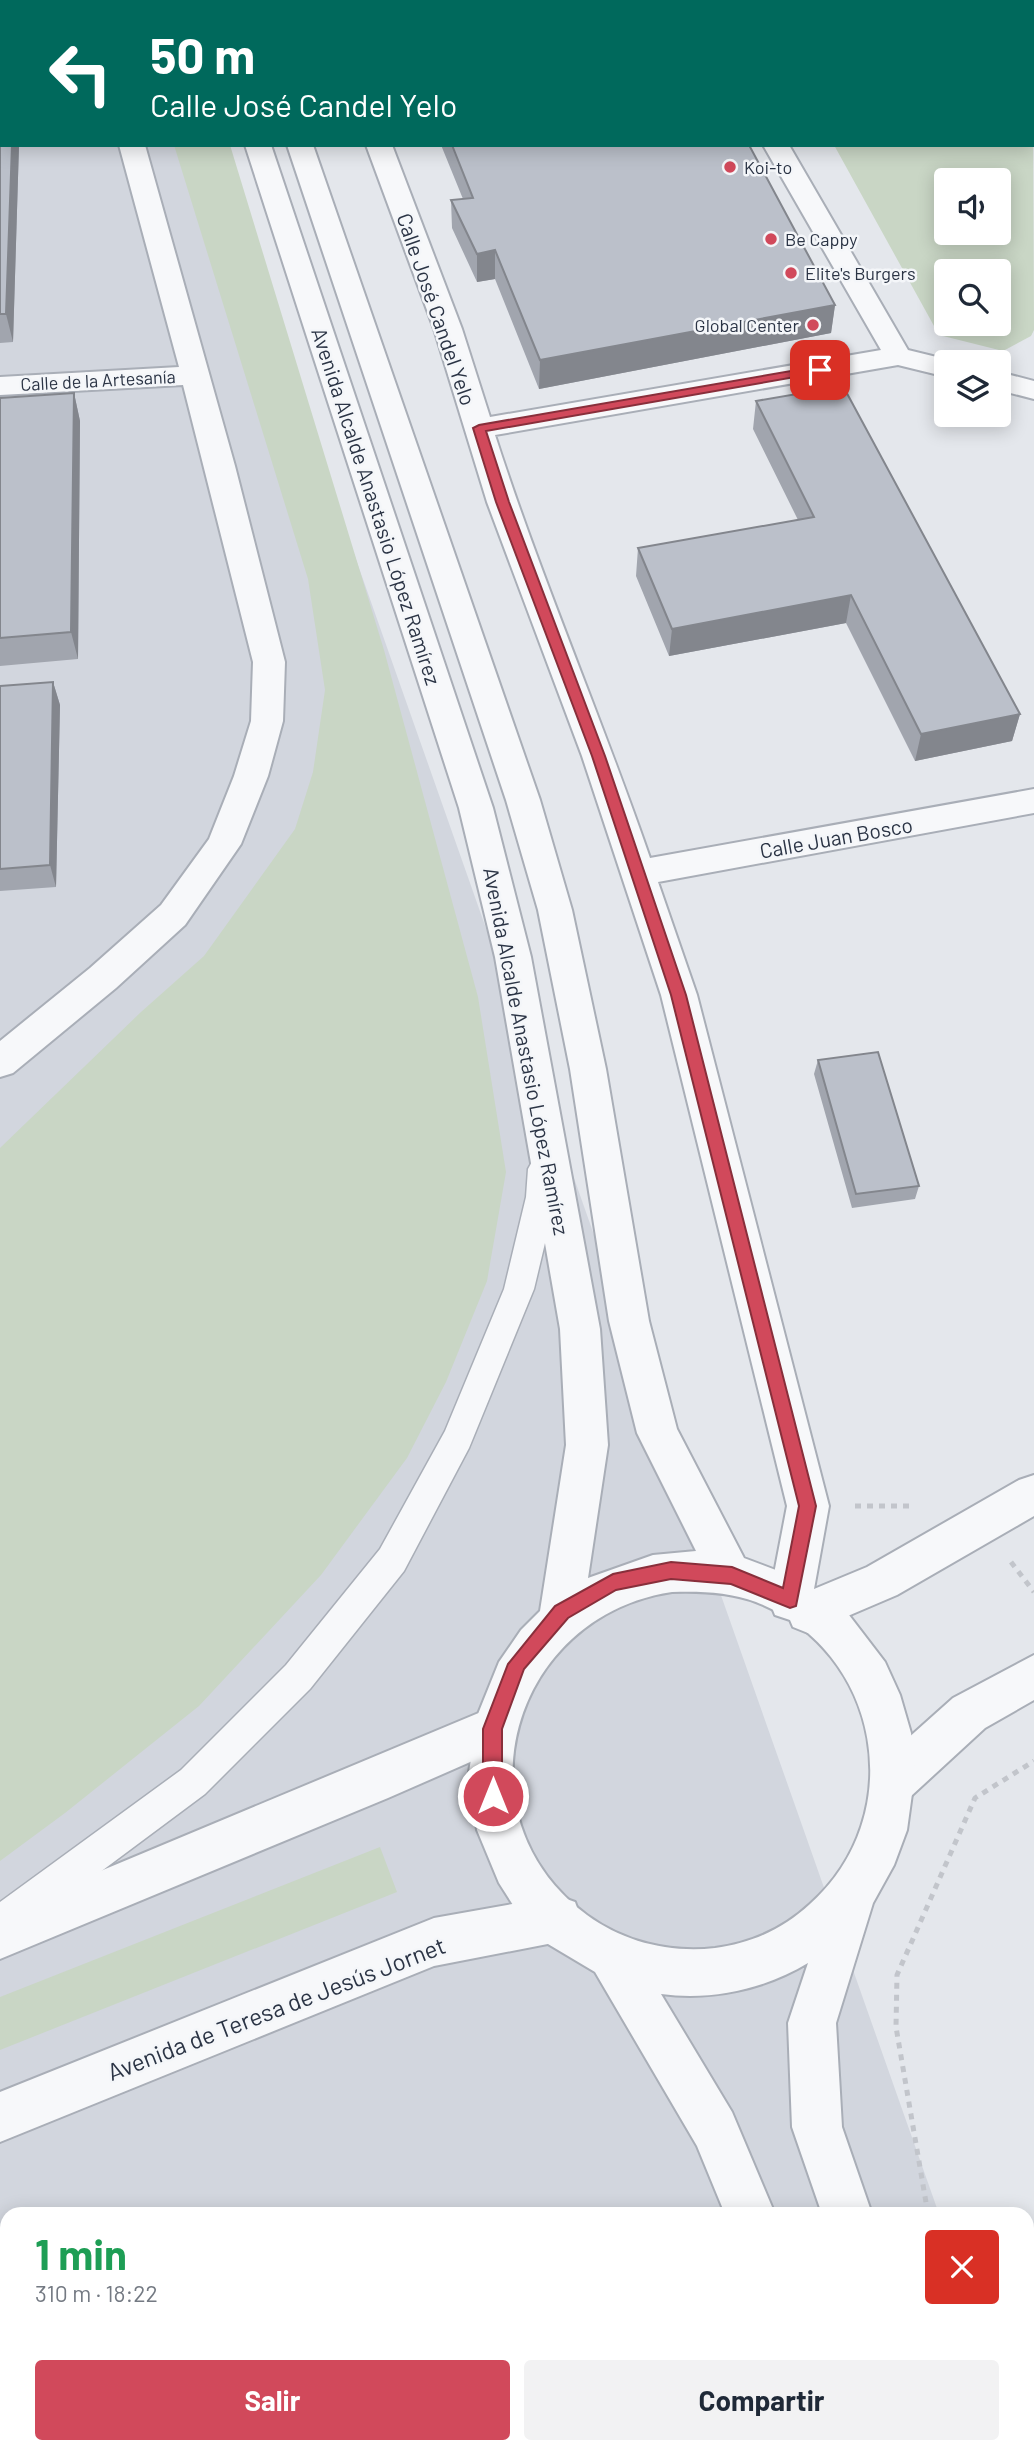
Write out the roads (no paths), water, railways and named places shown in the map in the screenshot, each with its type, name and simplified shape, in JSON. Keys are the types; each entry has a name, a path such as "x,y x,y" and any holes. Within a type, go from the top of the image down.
{"street":[{"path":"0,1062 103,978 173,915 224,844 251,776 267,721 269,662 133,147"},
{"name":"Avenida Alcalde Anastasio López Ramírez","path":"259,147 476,808 513,957 580,1329 587,1445 562,1612"},
{"name":"Avenida Alcalde Anastasio López Ramírez","path":"301,147 523,800 555,910 588,1069 629,1321 657,1433 732,1576"},
{"name":"Calle José Candel Yelo","path":"380,147 448,329 502,502 598,756 679,995 808,1506 799,1606"},
{"path":"777,147 898,356"},
{"path":"479,428 898,356 934,365"},
{"name":"Calle de la Artesanía","path":"0,386 195,375"},
{"path":"1011,384 1034,390"},
{"name":"Calle Juan Bosco","path":"637,873 1034,801"},
{"path":"799,1606 882,1581 1034,1494"},
{"path":"845,2207 817,2127 812,2023 851,1904 883,1846 894,1781 888,1732 871,1686 844,1646 799,1606 732,1576 671,1570 613,1583 562,1612 517,1664 493,1729 493,1796 514,1862 558,1919 611,1955 673,1973 740,1971 802,1948 851,1904"},
{"path":"894,1781 969,1713 1034,1676"},
{"path":"0,1936 360,1788 493,1729"},
{"name":"Avenida de Teresa de Jesús Jornet","path":"0,2117 434,1942 558,1919"},
{"path":"611,1955 715,2129 747,2207"}],"lane":[{"path":"0,1924 193,1782 298,1677 392,1560 458,1438 519,1289 541,1197 545,1133"}],"place":[{"name":"Koi-to","path":"730,167"},
{"name":"Be Cappy","path":"771,239"},
{"name":"Elite's Burgers","path":"791,273"},
{"name":"Global Center","path":"813,325"}]}
